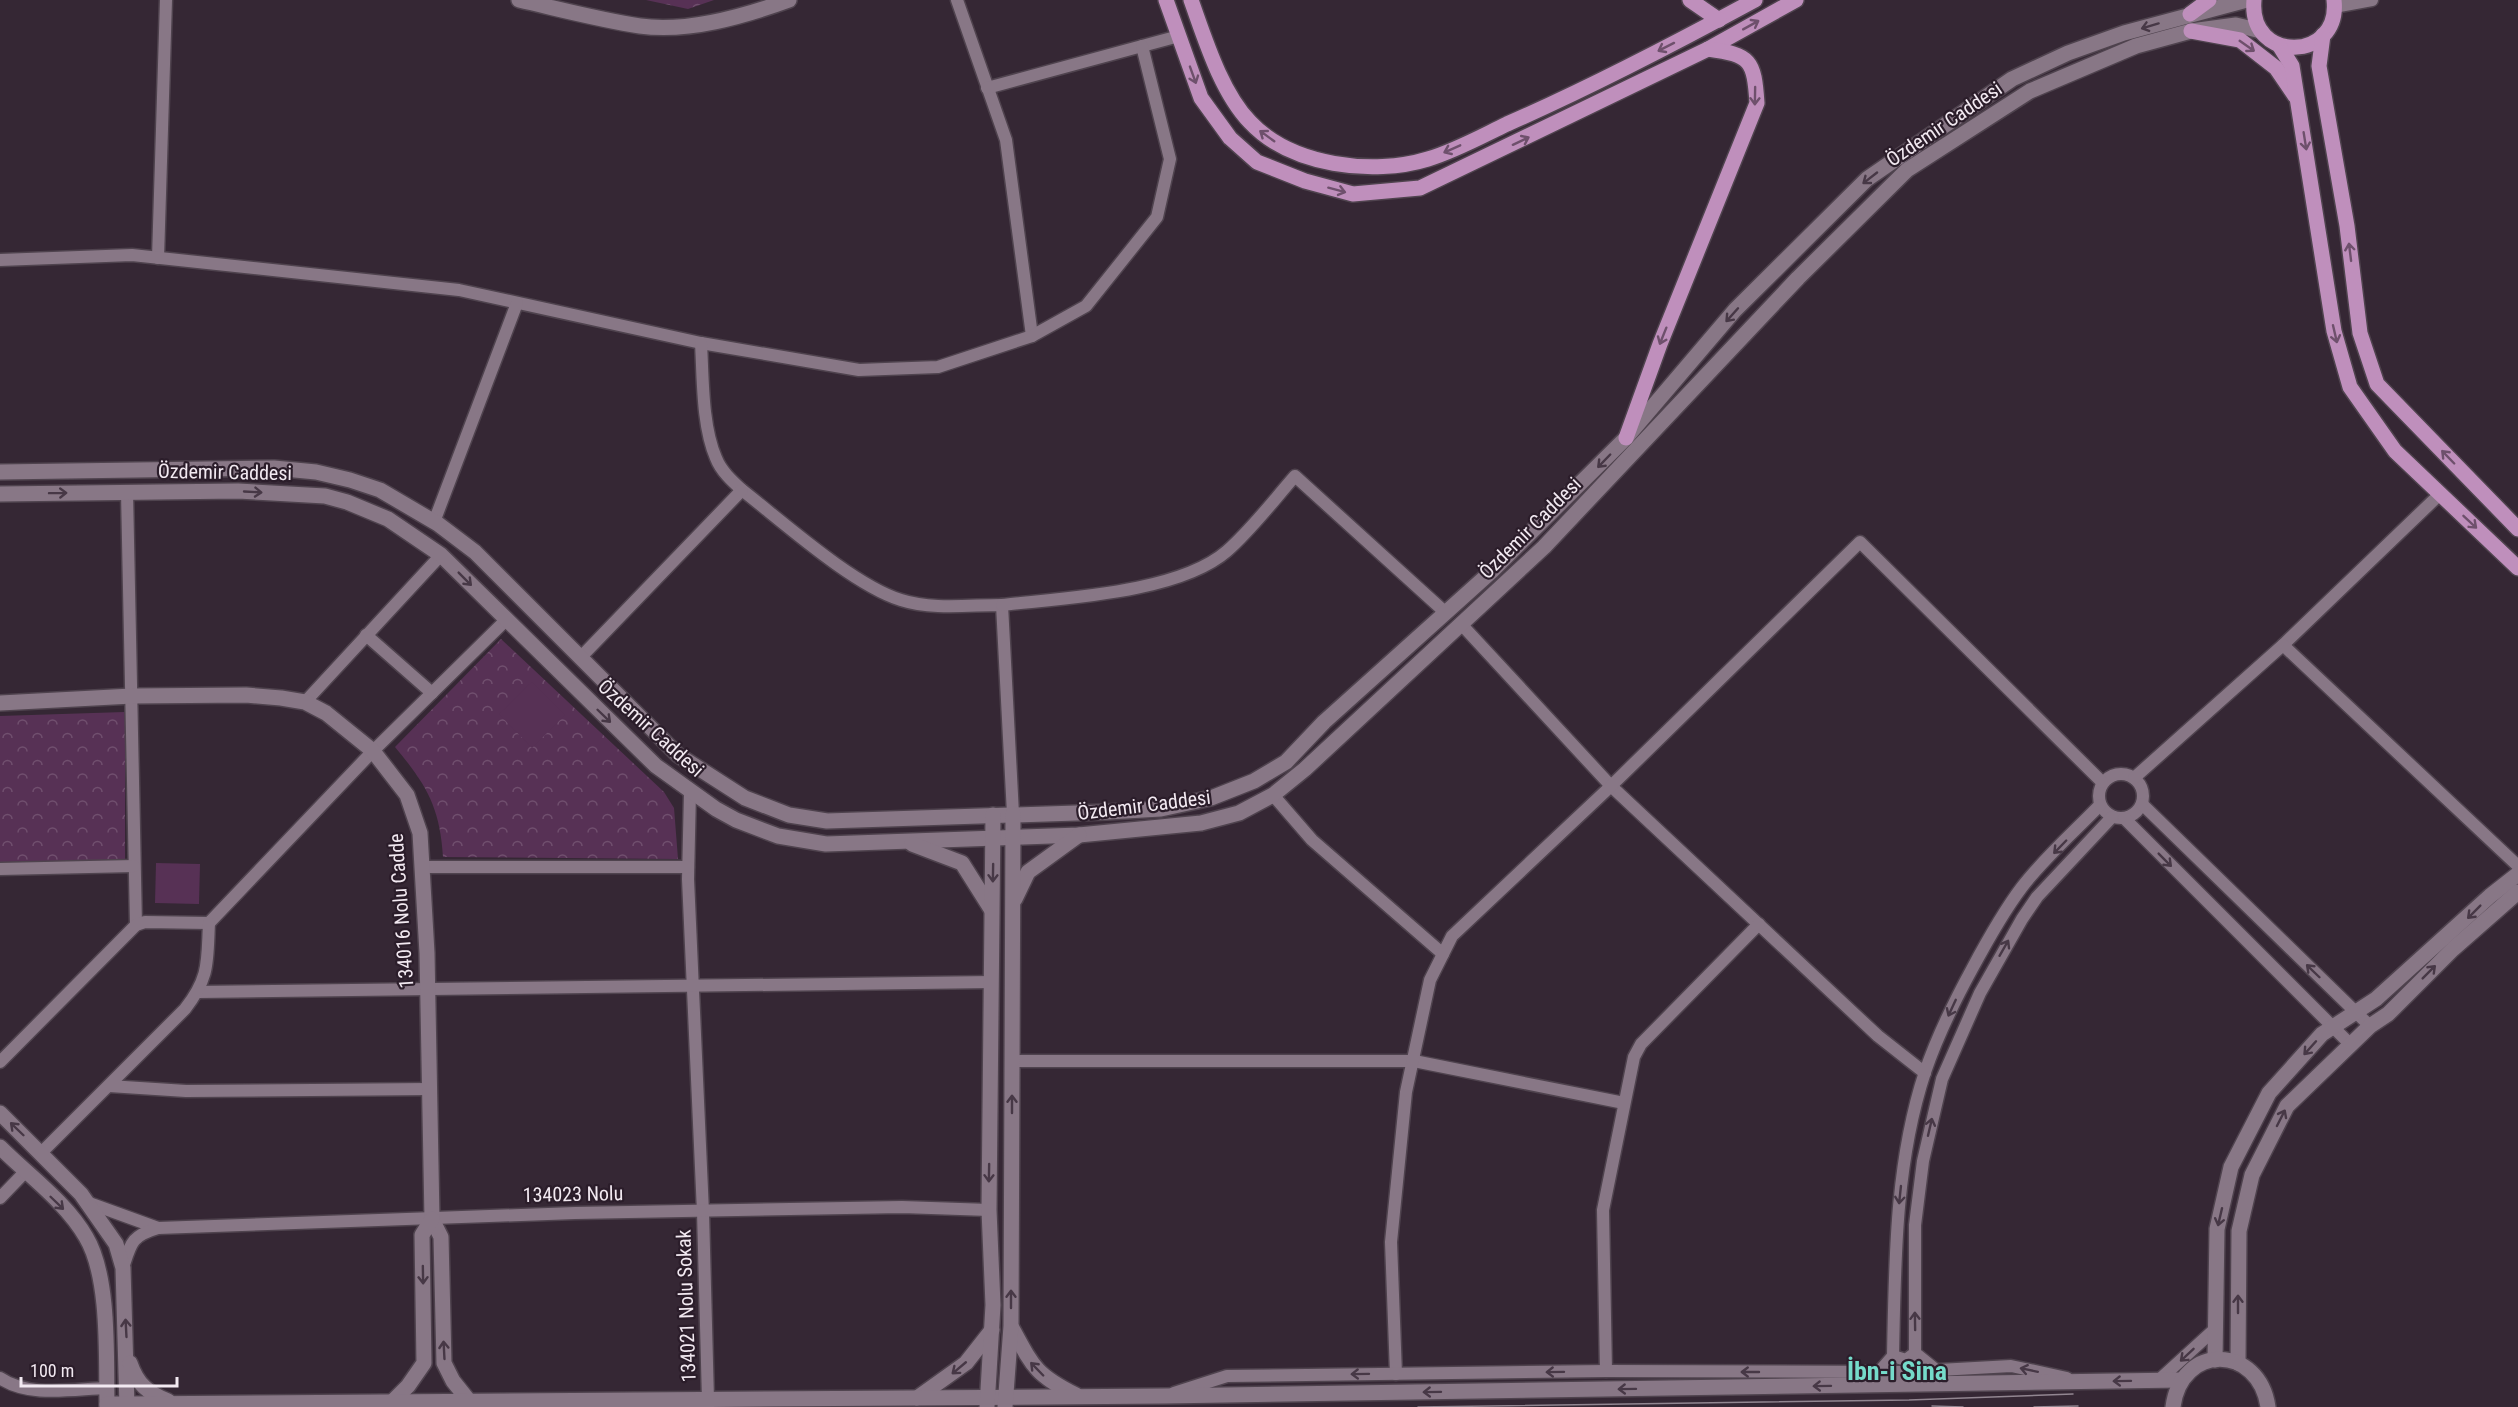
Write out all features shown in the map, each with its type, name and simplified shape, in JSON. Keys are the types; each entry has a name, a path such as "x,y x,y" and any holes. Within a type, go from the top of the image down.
{"main road":[{"path":"519,0 642,26 690,25 726,18 789,0"},
{"path":"1166,0 1201,98 1230,138 1257,162 1305,181 1353,194 1420,189 1708,49 1796,0"},
{"path":"1191,0 1214,66 1249,122 1270,140 1316,161 1367,168 1428,159 1560,101 1755,0"},
{"path":"1690,0 1719,20"},
{"path":"2190,14 2209,0"},
{"name":"Özdemir Caddesi","path":"0,472 274,468 316,472 380,490 434,522 475,552 678,756 745,798 789,815 827,821 1161,809 1211,798 1254,781 1286,762 1324,723 1559,508 1626,438 1735,310 1867,179 2012,79 2068,53 2190,14 2247,0"},
{"path":"2254,0 2254,16 2261,31 2279,45 2292,66 2334,331 2350,387 2395,451 2518,568"},
{"path":"2334,3 2332,22 2323,36 2319,66 2347,226 2360,333 2377,384 2518,529"},
{"name":"Özdemir Caddesi","path":"0,494 238,491 325,496 347,502 388,519 441,555 656,766 690,792 736,820 786,837 826,844 906,842 1079,835 1201,822 1239,813 1273,795 1305,769 1461,625 1544,547 1798,278 1907,170 2030,91 2136,46 2191,31 2236,25 2261,31"},
{"path":"2191,31 2240,40 2276,68 2298,100"},
{"path":"2279,45 2303,47 2323,36"},
{"path":"1626,438 1660,344 1757,103 1755,75 1747,62 1737,53 1708,49"},
{"name":"134016 Nolu Cadde","path":"0,703 132,696 246,695 305,702 327,713 373,751 407,795 420,833 428,987 432,1219"},
{"path":"987,1402 992,1330 989,1210 993,814"},
{"path":"1006,1402 1011,1326 1014,901 1012,814"},
{"path":"1014,901 1028,872 1079,835"},
{"path":"906,842 962,863 992,910"},
{"path":"2215,1360 2217,1229 2231,1167 2269,1093 2322,1034 2376,999 2490,896 2518,874"},
{"path":"2238,1363 2239,1231 2252,1174 2287,1106 2370,1026 2388,1014 2453,949 2518,892"},
{"path":"0,1113 88,1203 116,1244 123,1268 127,1405"},
{"path":"0,1147 69,1214 91,1246 102,1301 107,1400 127,1405 917,1398 1006,1402 1079,1397 2180,1380"},
{"path":"432,1219 441,1237 444,1363 453,1381 469,1401"},
{"path":"392,1402 408,1386 424,1363 422,1235 432,1219"},
{"path":"1011,1326 1034,1368 1050,1382 1079,1397"},
{"path":"917,1398 966,1363 992,1330"},
{"path":"127,1356 134,1378 142,1387 153,1395 176,1404"},
{"path":"2173,1407 2180,1380 2191,1369 2215,1360 2238,1363 2259,1379 2266,1393 2268,1407"}],"street":[{"path":"158,258 166,0"},
{"path":"957,0 1006,140 1032,336"},
{"path":"2334,3 2372,0"},
{"path":"987,88 1179,36"},
{"path":"0,260 132,255 459,290 702,343 859,370 938,367 1032,336 1086,306 1157,217 1170,159 1143,46"},
{"path":"434,522 517,303"},
{"path":"702,343 705,404 716,458 727,475 742,490 872,588 902,600 933,605 1002,605 1088,596 1155,584 1194,569 1226,552 1295,476 1446,613"},
{"path":"580,658 742,490"},
{"path":"127,492 136,926"},
{"path":"2134,778 2283,645 2440,494"},
{"path":"1396,1374 1391,1242 1406,1092 1430,980 1452,936 1611,786 1860,542 2103,782"},
{"path":"305,702 441,555"},
{"path":"1002,605 1012,814"},
{"path":"41,1153 185,1009 198,992 206,971 209,922 373,751 506,620"},
{"path":"1461,625 1611,786 1878,1036 1925,1073"},
{"path":"366,636 432,693"},
{"path":"2283,645 2518,866"},
{"path":"1936,1370 1916,1353 1916,1225 1925,1152 1942,1079 1980,993 2037,897 2118,818 2135,814 2142,804 2143,793 2134,778 2117,774 2103,782 2098,793 2100,805 2118,818 2351,1046"},
{"name":"134021 Nolu Sokak","path":"690,792 688,867 691,985 703,1212 708,1400"},
{"path":"1273,795 1312,840 1443,954"},
{"path":"2142,804 2370,1026"},
{"path":"1879,1372 1893,1356 1896,1256 1901,1191 1911,1129 1925,1073 1964,985 2007,909 2023,886 2100,805"},
{"path":"0,868 134,866"},
{"path":"422,867 688,867"},
{"path":"0,1062 136,926 145,921 209,922"},
{"path":"1606,1371 1603,1210 1634,1057 1641,1044 1759,924"},
{"path":"198,992 428,987 992,982"},
{"path":"1012,1061 1414,1061 1624,1103"},
{"path":"109,1086 186,1091 430,1089"},
{"path":"0,1198 25,1172"},
{"path":"88,1203 158,1228"},
{"name":"134023 Nolu","path":"158,1228 575,1213 902,1207 989,1210"},
{"path":"123,1268 133,1240 140,1233 158,1228"},
{"path":"2159,1380 2215,1329"},
{"path":"1893,1356 1906,1360 1916,1353"},
{"path":"1164,1396 1227,1376 1606,1371 1879,1372 2011,1366 2086,1382"},
{"path":"0,1378 10,1386 28,1390 107,1400"}],"green space":[{"path":"646,0 714,0 688,9"},
{"path":"501,639 664,792 674,808 678,859 443,857 439,824 430,797 395,747"},
{"path":"532,682 565,715 532,748 499,714"},
{"path":"125,712 125,861 0,862 0,716"},
{"path":"156,863 200,864 199,904 155,903"}],"tram line":[{"path":"1418,1407 1909,1400 2073,1394"},
{"path":"1932,1406 1963,1407"},
{"path":"2034,1407 2078,1406"}],"district":[{"name":"İbn-i Sina","path":"1897,1371"}]}
